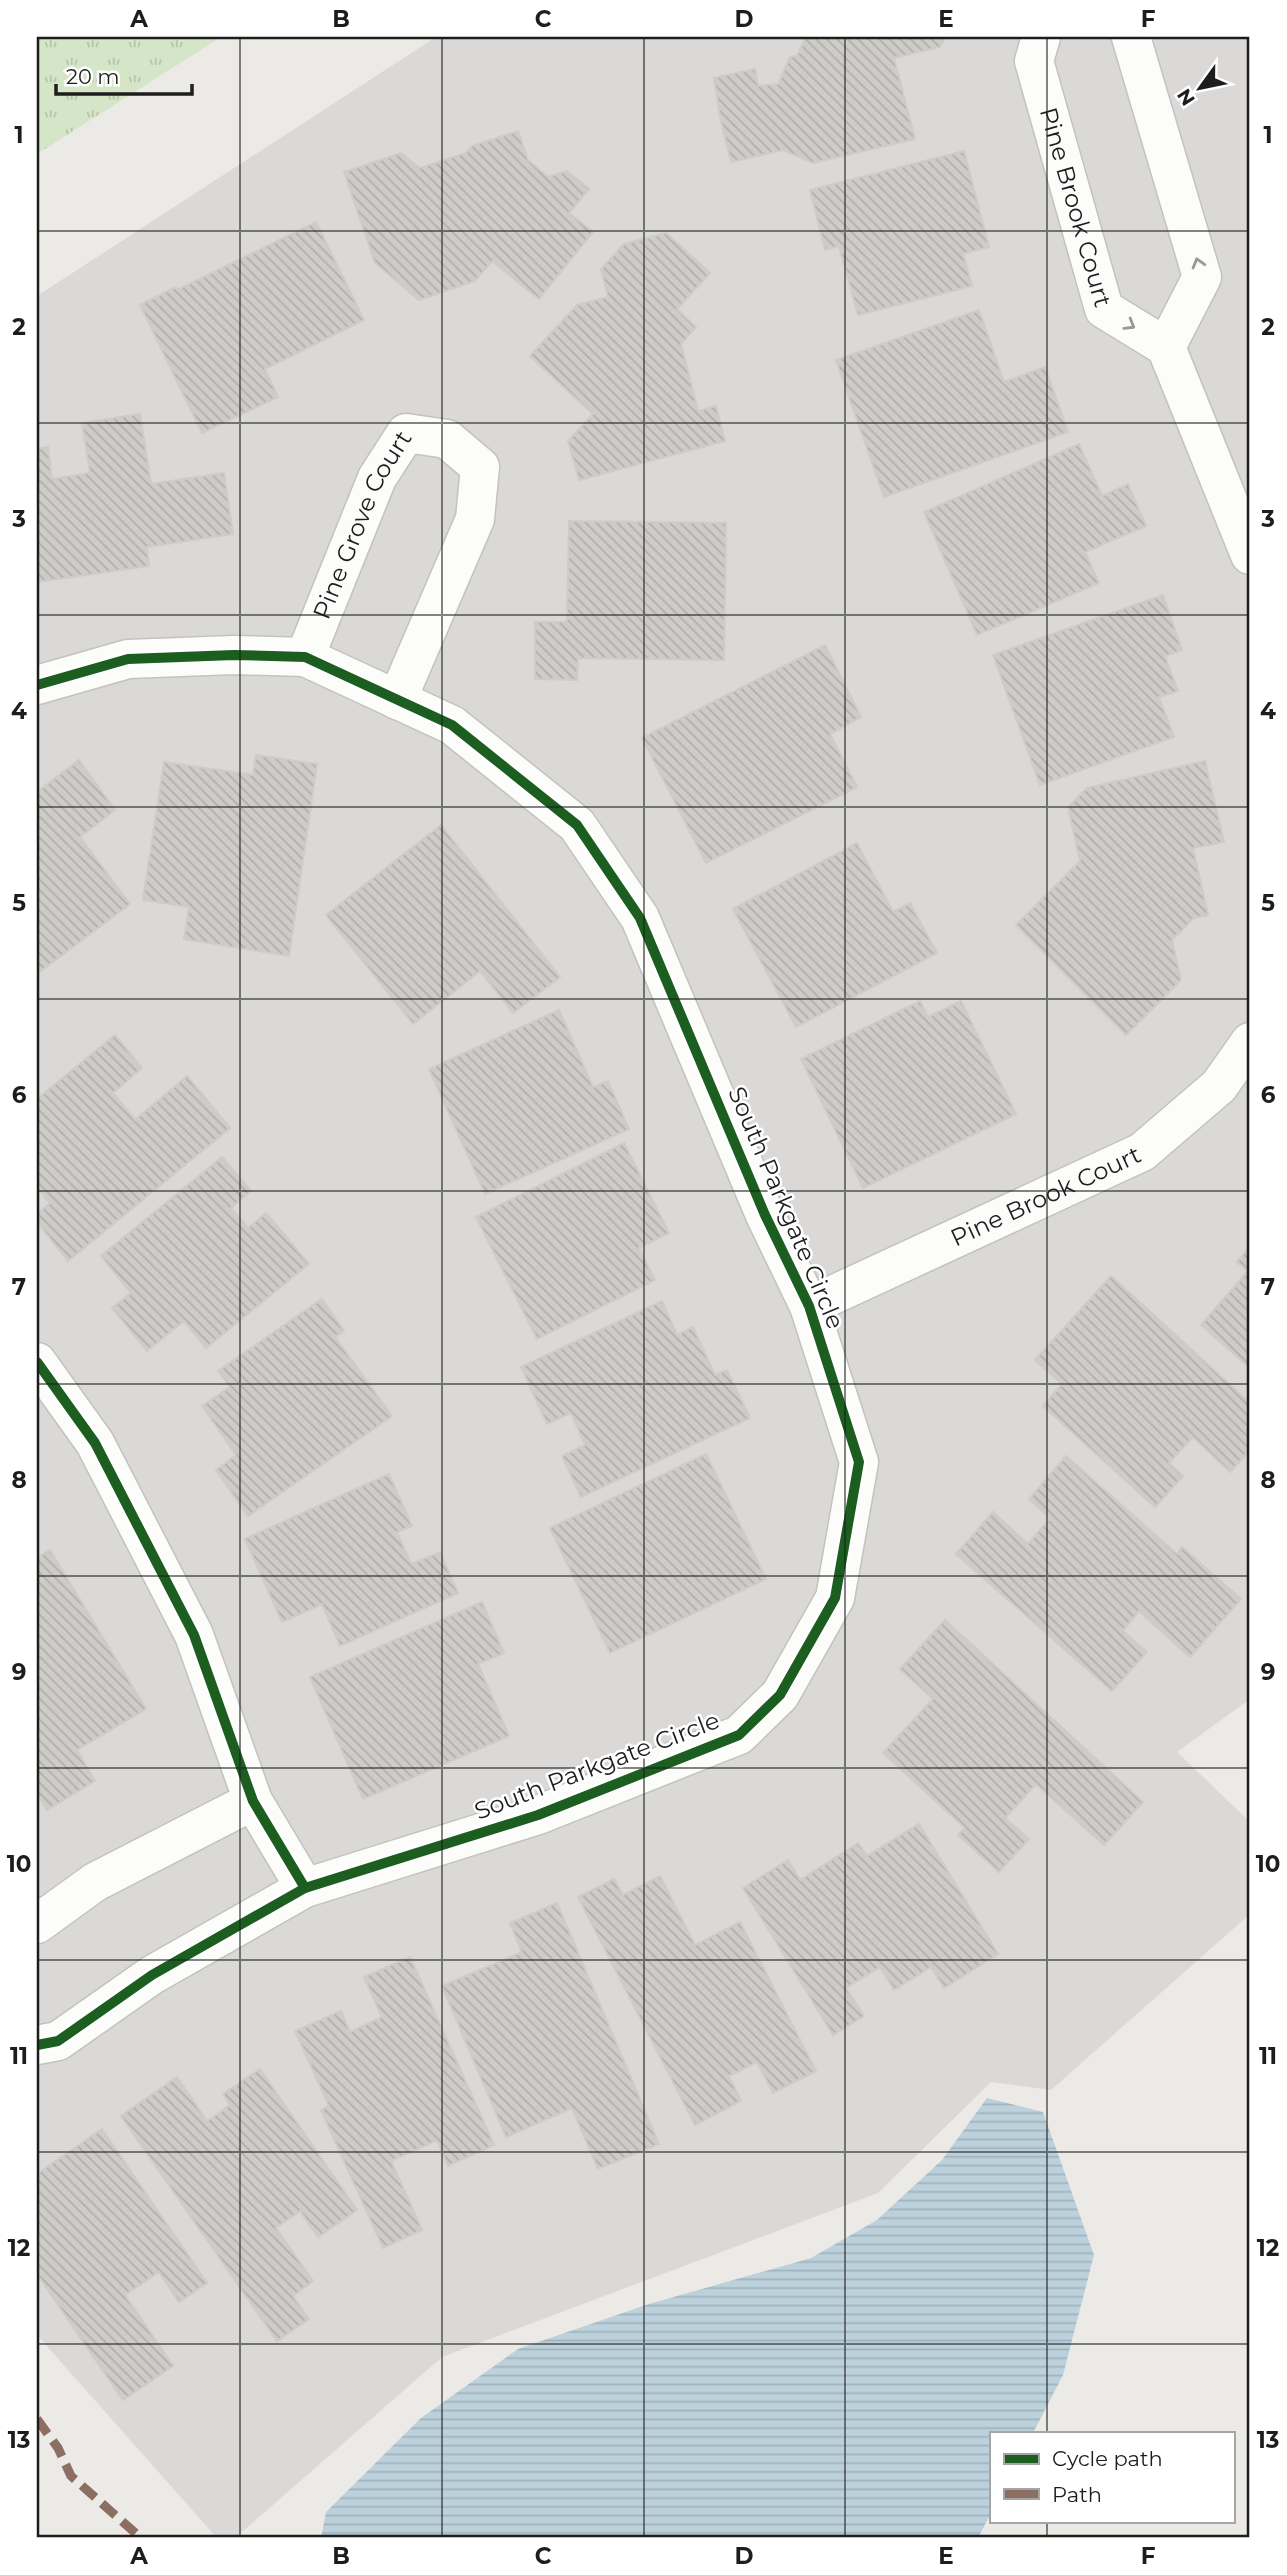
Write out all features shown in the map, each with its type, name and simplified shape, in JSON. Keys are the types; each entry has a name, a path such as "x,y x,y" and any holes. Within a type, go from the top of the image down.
{"street":[{"name":"Pine Brook Court","path":"1041,37 1034,61 1104,309 1166,346"},
{"path":"1131,37 1202,277 1166,346 1250,555"},
{"name":"Pine Grove Court","path":"305,657 377,478 407,433 447,439 480,467 475,519 397,700"},
{"name":"South Parkgate Circle","path":"37,685 128,659 234,655 305,657 453,725 577,825 640,918 765,1215 809,1306 859,1461 835,1598 780,1695 740,1735 538,1815 305,1888 152,1975 58,2041 37,2045"},
{"name":"Pine Brook Court","path":"809,1306 1142,1152 1219,1086 1250,1042"},
{"path":"37,1362 95,1443 194,1635 253,1801 305,1888"},
{"path":"37,1924 96,1882 253,1801"}],"shaded area":[{"path":"436,37 1250,37 1250,1699 1177,1752 1250,1822 1250,1914 1051,2090 991,2082 878,2193 442,2357 235,2538 217,2538 37,2335 37,296"}],"green space":[{"path":"37,37 221,37 37,154"}],"water":[{"path":"987,2098 1043,2112 1094,2255 1063,2375 1034,2432 990,2432 990,2515 978,2538 321,2538 326,2512 421,2418 518,2349 649,2304 811,2258 877,2220 942,2160"}],"building":[{"path":"806,37 945,37 940,47 894,58 915,139 813,163 783,150 731,162 714,78 755,69 758,86 778,84 790,57 797,56"},
{"path":"518,131 528,160 548,177 567,171 589,189 569,213 593,232 539,299 492,261 475,281 419,300 375,263 344,172 401,153 420,168 466,153 472,146"},
{"path":"964,151 989,247 963,254 972,286 858,315 839,246 825,250 810,190"},
{"path":"316,222 364,320 265,369 278,397 202,433 140,305 176,287 177,290"},
{"path":"666,233 710,273 677,309 696,327 681,344 698,411 716,406 725,441 579,480 568,441 593,414 530,356 577,305 608,297 601,269 624,244"},
{"path":"979,310 1004,382 1045,367 1068,432 884,497 836,360"},
{"path":"140,414 151,484 224,473 233,534 147,547 149,566 37,582 37,449 48,447 52,479 90,473 82,423"},
{"path":"1079,444 1102,496 1128,484 1146,526 1085,552 1099,583 977,635 924,512"},
{"path":"569,521 726,523 724,660 578,658 577,680 535,679 535,622 567,622"},
{"path":"1163,595 1182,650 1165,656 1178,691 1159,697 1174,737 1040,785 993,655"},
{"path":"825,645 861,717 830,734 857,787 706,863 642,738"},
{"path":"256,755 317,764 289,956 184,939 189,907 143,900 164,762 253,775"},
{"path":"79,760 115,810 80,837 130,904 37,974 37,792"},
{"path":"1205,761 1224,842 1193,848 1208,915 1194,918 1172,940 1181,980 1126,1035 1016,925 1080,861 1068,807 1087,788"},
{"path":"441,825 560,977 513,1013 480,971 413,1024 326,915"},
{"path":"857,843 893,912 910,903 937,953 796,1027 733,909"},
{"path":"920,1001 928,1017 961,1001 1016,1114 863,1188 801,1059"},
{"path":"559,1010 593,1087 608,1081 629,1129 485,1194 429,1069"},
{"path":"115,1035 142,1068 113,1093 135,1120 187,1076 230,1128 68,1261 37,1222 37,1214 50,1203 37,1187 37,1099"},
{"path":"624,1143 669,1233 639,1248 655,1280 537,1339 476,1217"},
{"path":"222,1157 251,1191 231,1208 248,1228 266,1213 309,1264 206,1348 184,1321 147,1351 112,1308 131,1293 101,1256"},
{"path":"1250,1246 1250,1368 1201,1325 1248,1271 1237,1262"},
{"path":"1111,1276 1250,1403 1250,1450 1230,1472 1193,1437 1169,1463 1183,1476 1155,1507 1043,1406 1062,1384 1035,1360"},
{"path":"322,1299 344,1331 335,1337 392,1416 248,1516 216,1470 236,1455 202,1406 230,1387 218,1371"},
{"path":"662,1301 677,1335 693,1327 715,1375 727,1370 750,1418 581,1497 562,1456 585,1445 571,1413 547,1424 521,1367"},
{"path":"706,1454 766,1579 610,1653 550,1528"},
{"path":"1066,1456 1177,1554 1182,1547 1241,1599 1190,1657 1139,1611 1123,1631 1147,1652 1112,1691 956,1554 993,1512 1028,1544 1050,1518 1029,1499"},
{"path":"389,1474 412,1526 397,1532 411,1564 440,1552 458,1593 340,1646 322,1604 282,1622 245,1539"},
{"path":"50,1550 146,1709 77,1750 95,1781 47,1810 37,1793 37,1558"},
{"path":"482,1602 504,1653 478,1664 509,1736 363,1799 310,1677"},
{"path":"945,1620 1143,1802 1104,1845 1036,1784 1005,1818 1029,1839 999,1872 958,1835 965,1828 883,1753 933,1699 900,1669"},
{"path":"919,1824 998,1954 944,1988 931,1967 894,1990 880,1967 846,1988 864,2016 833,2035 743,1888 788,1860 800,1880 858,1843 867,1856"},
{"path":"660,1876 695,1945 740,1922 816,2071 773,2093 757,2062 729,2076 741,2101 695,2125 578,1897 614,1879 623,1895"},
{"path":"557,1903 659,2144 598,2169 572,2108 506,2137 442,1986 522,1952 510,1923"},
{"path":"410,1957 494,2145 448,2166 437,2140 391,2161 422,2230 383,2248 321,2110 329,2106 295,2031 341,2011 350,2032 382,2017 364,1977"},
{"path":"260,2069 357,2210 318,2237 300,2211 276,2228 313,2281 293,2296 309,2319 277,2341 121,2116 177,2077 207,2121 230,2105 223,2094"},
{"path":"102,2129 207,2283 179,2302 159,2272 125,2295 173,2366 123,2400 37,2274 37,2174"}],"marked path":[{"path":"37,2419 58,2448 71,2476 141,2538"}],"cycle path":[{"path":"37,685 128,659 234,655 305,657 452,725 577,825 640,918 765,1215 809,1306 859,1462 835,1598 780,1695 739,1735 538,1815 305,1888 152,1975 58,2041 37,2045"},
{"path":"37,1362 95,1443 194,1635 253,1801 305,1888"}]}
